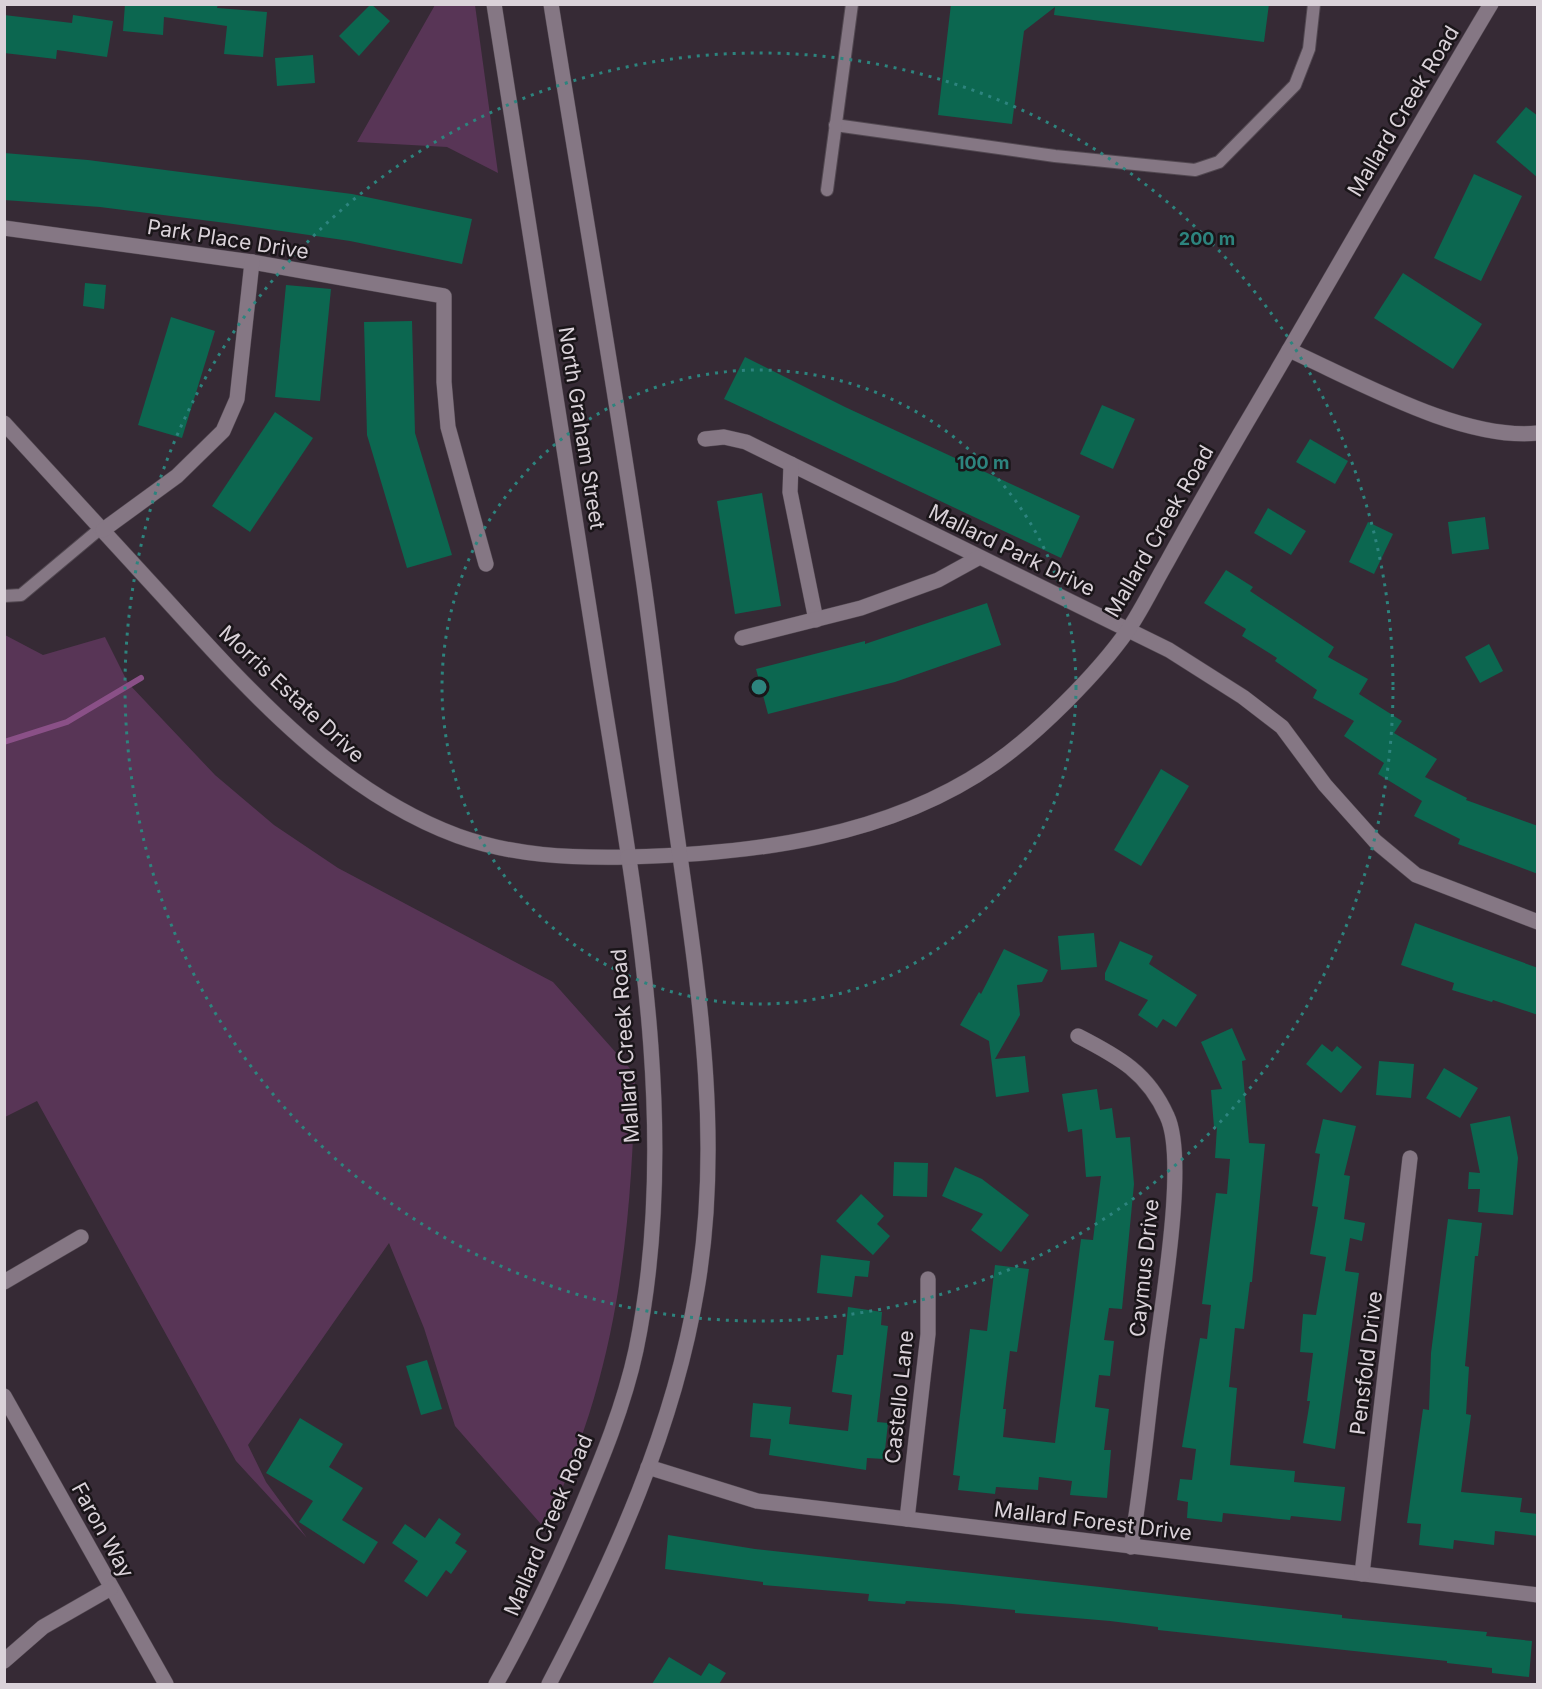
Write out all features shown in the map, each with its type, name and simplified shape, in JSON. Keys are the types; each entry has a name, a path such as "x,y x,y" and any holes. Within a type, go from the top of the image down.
{"street":[{"name":"North Graham Street","path":"494,4 628,857"},
{"name":"North Graham Street","path":"551,4 644,584 680,856"},
{"name":"Mallard Creek Road","path":"496,1684 524,1635 604,1454 635,1353 643,1306 654,1193 655,1105 628,857 680,856 800,840 838,832 913,808 955,788 1021,744 1067,698 1128,630 1355,232 1491,4"},
{"name":"Park Place Drive","path":"4,228 252,262 444,296 444,382 448,428 486,564"},
{"path":"102,529 177,476 223,431 237,399 243,362 252,262"},
{"path":"1289,350 1399,400 1461,424 1495,433 1538,433"},
{"name":"Morris Estate Drive","path":"4,423 227,667 309,744 350,778 457,835 501,849 560,858 628,857"},
{"name":"Mallard Park Drive","path":"705,439 724,437 746,442 1169,650 1243,697 1282,727 1325,785 1399,864 1416,875 1538,922"},
{"path":"791,464 790,492 816,620"},
{"path":"742,638 816,620 919,587 978,558"},
{"path":"549,1684 585,1614 648,1467 687,1337 706,1223 709,1149 706,1067 680,856"},
{"name":"Caymus Drive","path":"1078,1036 1121,1058 1152,1087 1169,1118 1175,1150 1171,1225 1131,1546"},
{"name":"Pensfold Drive","path":"1362,1574 1410,1158"},
{"path":"4,1281 81,1237"},
{"name":"Castello Lane","path":"907,1519 928,1334 928,1279"},
{"name":"Faron Way","path":"4,1396 166,1684"},
{"name":"Mallard Forest Drive","path":"648,1467 757,1501 1538,1595"},
{"path":"4,1661 43,1627 111,1588"}],"lane":[{"path":"827,190 852,4"},
{"path":"836,125 1055,156 1195,170 1219,162 1295,85 1309,49 1314,4"},
{"path":"4,596 21,595 102,529"}],"shaded area":[{"path":"435,5 475,5 498,173 447,147 357,142"},
{"path":"5,635 43,655 105,637 128,683 215,775 274,825 338,868 553,982 635,1074 629,1197 613,1318 605,1358 589,1415 547,1531 455,1426 424,1328 389,1243 248,1445 266,1482 307,1538 236,1461 37,1101 5,1117"}],"building":[{"path":"125,4 218,4 217,8 267,12 263,57 224,54 227,26 164,17 163,35 123,31"},
{"path":"371,4 390,21 359,56 339,36"},
{"path":"951,4 1269,4 1264,42 1054,15 1055,7 1024,31 1012,124 938,115"},
{"path":"4,15 72,23 73,15 113,21 107,57 57,50 56,59 4,53"},
{"path":"313,55 315,83 277,86 275,58"},
{"path":"1526,107 1538,116 1538,178 1496,142"},
{"path":"4,153 88,160 352,194 472,219 462,264 350,241 226,223 100,207 4,200"},
{"path":"1474,174 1522,196 1481,281 1434,258"},
{"path":"1403,273 1482,324 1453,369 1374,318"},
{"path":"85,283 106,285 104,309 83,306"},
{"path":"286,285 331,289 320,401 275,397"},
{"path":"171,317 215,331 182,438 138,425"},
{"path":"412,321 415,433 452,555 407,568 367,435 364,322"},
{"path":"745,357 845,407 1080,516 1061,558 724,399"},
{"path":"1102,405 1135,419 1113,469 1080,454"},
{"path":"275,412 313,438 250,532 212,506"},
{"path":"1310,439 1348,461 1335,484 1296,462"},
{"path":"762,493 781,606 735,614 717,501"},
{"path":"1268,508 1306,531 1291,555 1254,533"},
{"path":"1485,517 1489,549 1452,554 1448,522"},
{"path":"1368,522 1393,534 1374,574 1349,562"},
{"path":"1226,570 1253,587 1250,591 1334,647 1328,657 1368,679 1359,694 1402,721 1394,733 1437,759 1425,777 1467,798 1466,800 1538,826 1538,874 1458,844 1460,839 1414,816 1422,801 1378,774 1384,763 1344,736 1354,721 1313,698 1317,690 1275,661 1277,658 1242,636 1246,629 1204,603"},
{"path":"987,603 1001,645 895,682 768,714 756,669 865,641 865,644"},
{"path":"1489,644 1503,671 1480,683 1465,657"},
{"path":"1161,769 1189,786 1141,866 1114,850"},
{"path":"1415,923 1538,968 1538,1015 1493,1000 1492,1002 1452,990 1454,983 1401,965"},
{"path":"1094,933 1097,967 1061,970 1058,936"},
{"path":"1120,941 1153,956 1149,964 1197,995 1176,1027 1163,1019 1157,1028 1138,1015 1148,1000 1105,980 1105,973"},
{"path":"1004,949 1048,970 1042,982 1017,985 1020,1015 995,1059 1025,1056 1029,1092 996,1097 989,1041 960,1025 979,992 981,994"},
{"path":"1232,1028 1246,1060 1242,1061 1249,1143 1265,1144 1252,1282 1250,1282 1244,1329 1235,1328 1229,1387 1237,1388 1230,1465 1295,1471 1294,1482 1345,1487 1341,1521 1291,1516 1290,1520 1223,1513 1222,1522 1187,1518 1188,1502 1177,1500 1180,1479 1192,1480 1196,1449 1182,1447 1200,1338 1207,1339 1211,1305 1202,1304 1216,1193 1227,1194 1230,1159 1215,1158 1217,1127 1214,1127 1211,1090 1222,1089 1201,1042"},
{"path":"1322,1044 1332,1052 1337,1046 1362,1067 1341,1093 1306,1064"},
{"path":"1379,1061 1414,1064 1411,1098 1376,1095"},
{"path":"1444,1068 1478,1088 1460,1118 1426,1098"},
{"path":"1097,1089 1100,1110 1112,1108 1116,1138 1130,1137 1134,1184 1122,1309 1109,1308 1104,1340 1114,1341 1110,1376 1099,1375 1095,1407 1109,1409 1104,1450 1111,1450 1107,1498 1070,1495 1072,1481 1039,1477 1038,1490 996,1487 995,1494 958,1490 960,1476 953,1475 970,1329 987,1331 995,1265 1029,1269 1017,1352 1010,1351 1003,1409 1006,1409 1003,1437 1055,1443 1081,1239 1093,1240 1101,1176 1086,1177 1082,1129 1068,1132 1062,1094"},
{"path":"1510,1116 1518,1158 1513,1215 1478,1212 1480,1189 1468,1189 1469,1172 1480,1173 1470,1124"},
{"path":"1323,1119 1356,1126 1344,1175 1350,1176 1344,1219 1365,1223 1362,1241 1350,1238 1345,1271 1359,1273 1335,1449 1303,1443 1310,1401 1307,1401 1313,1353 1300,1352 1303,1314 1316,1315 1326,1257 1310,1254 1318,1207 1312,1206 1320,1154 1315,1153"},
{"path":"894,1162 928,1163 927,1197 893,1196"},
{"path":"955,1167 982,1179 1029,1215 1001,1252 971,1230 983,1214 942,1196"},
{"path":"861,1194 884,1216 877,1224 890,1236 873,1255 836,1221"},
{"path":"1448,1219 1482,1223 1478,1256 1475,1256 1465,1366 1469,1367 1466,1414 1471,1415 1461,1492 1522,1498 1520,1512 1538,1514 1538,1536 1495,1531 1494,1545 1454,1540 1453,1549 1419,1545 1421,1524 1407,1523 1423,1409 1429,1410 1431,1353"},
{"path":"821,1255 870,1261 868,1277 855,1276 852,1297 817,1293"},
{"path":"848,1307 882,1312 881,1325 888,1326 877,1422 888,1423 884,1459 867,1458 866,1470 769,1455 771,1439 750,1437 753,1403 791,1407 789,1424 848,1431 852,1395 832,1392 837,1355 843,1355"},
{"path":"427,1360 442,1409 421,1415 406,1366"},
{"path":"300,1418 343,1444 329,1467 363,1488 342,1520 378,1542 364,1564 299,1522 313,1501 266,1473"},
{"path":"439,1518 461,1534 455,1543 467,1551 451,1574 446,1570 427,1597 404,1581 418,1561 392,1543 405,1524 425,1538"},
{"path":"668,1535 755,1549 1342,1615 1342,1618 1487,1632 1486,1636 1532,1641 1529,1677 1492,1673 1492,1668 1447,1663 1447,1661 1158,1630 1158,1627 1110,1621 1015,1613 1015,1610 906,1601 905,1604 868,1601 869,1594 763,1585 763,1582 665,1569"},
{"path":"669,1657 701,1676 709,1663 726,1673 719,1684 652,1684"}],"waterway":[{"path":"4,742 67,722 141,678"}]}
